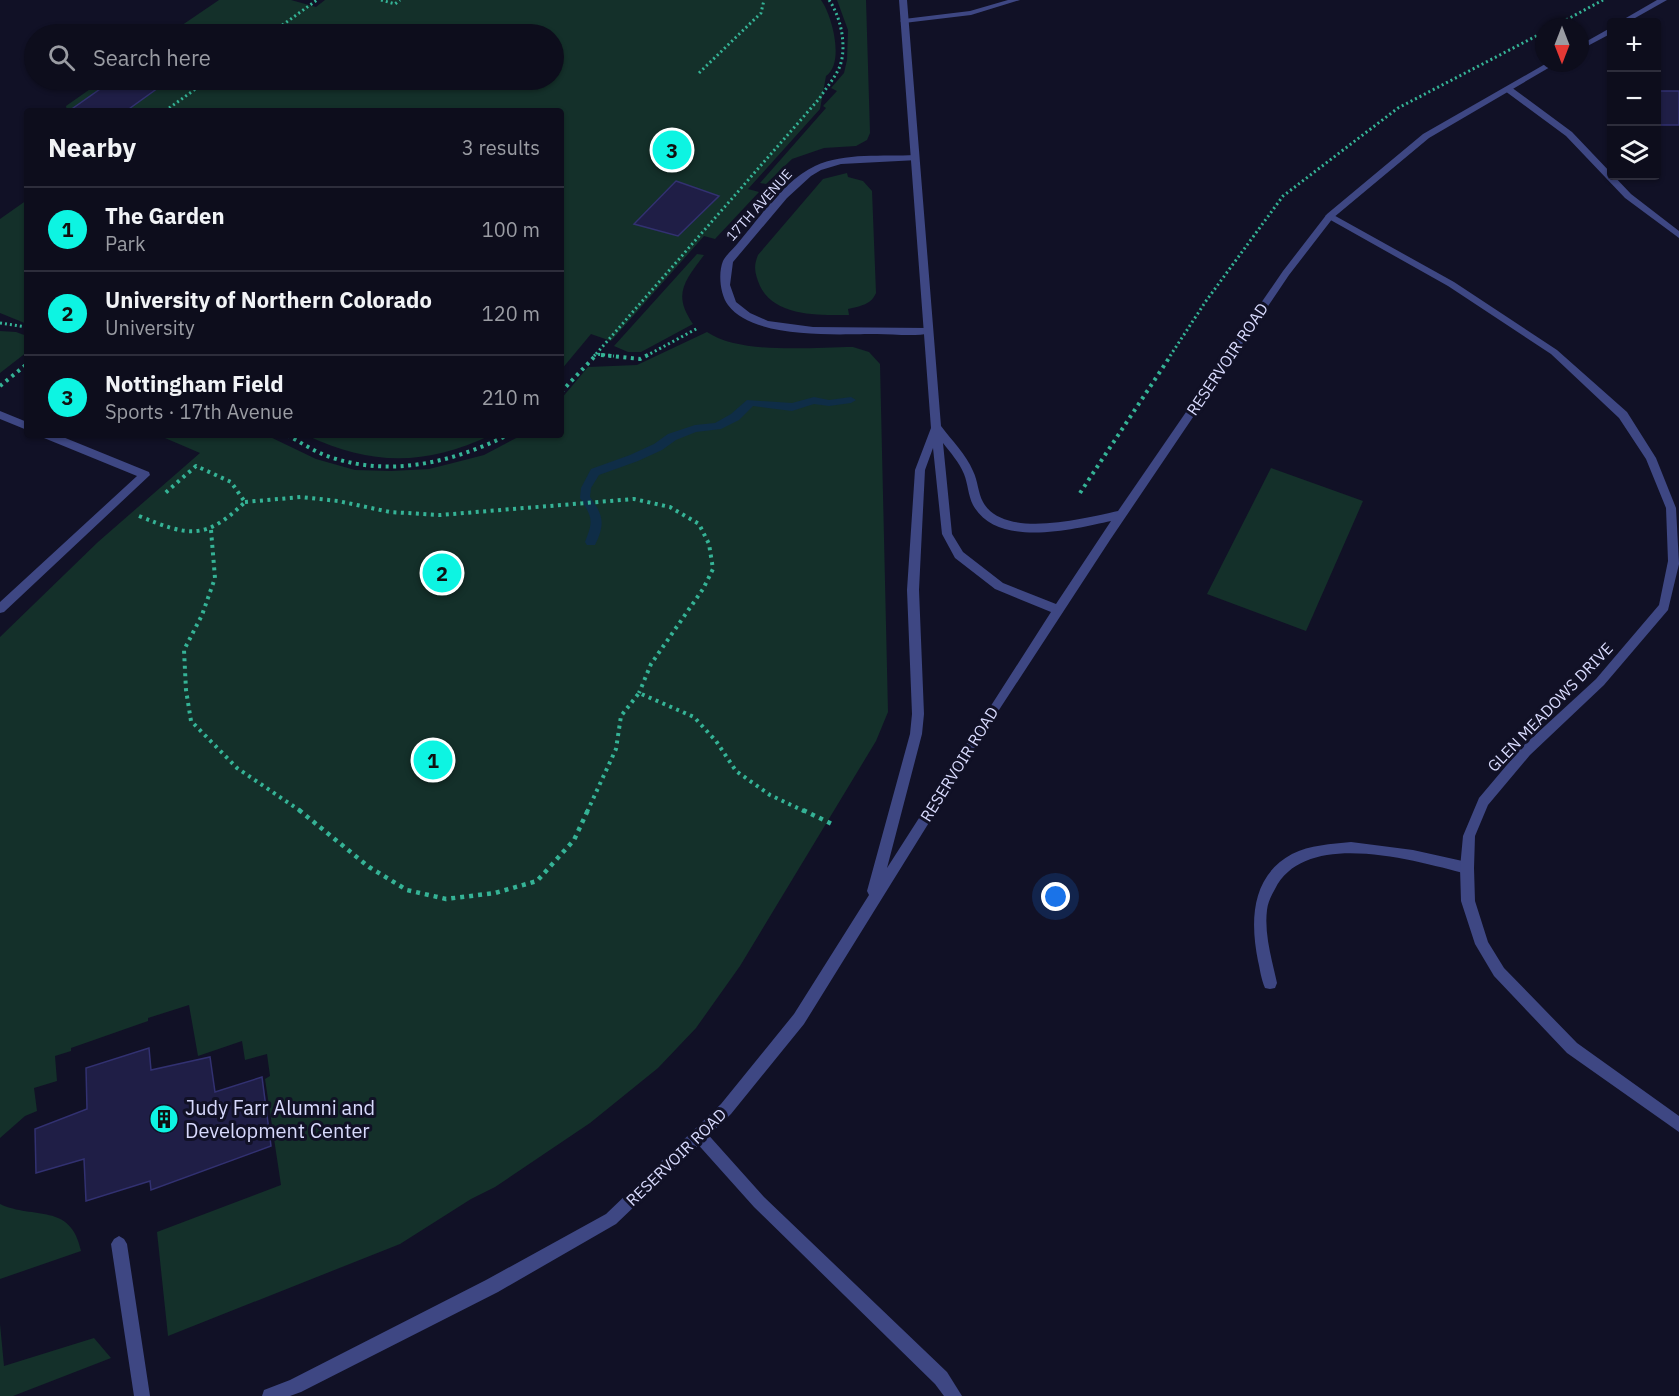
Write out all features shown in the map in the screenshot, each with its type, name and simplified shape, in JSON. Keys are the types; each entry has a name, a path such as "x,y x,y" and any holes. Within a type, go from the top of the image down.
{"street":[{"path":"903,0 946,534 959,555 999,586 1058,610"},
{"path":"904,21 971,14 1016,0"},
{"path":"1630,18 1663,0"},
{"path":"1589,42 1607,31"},
{"name":"RESERVOIR ROAD","path":"270,1396 296,1391 611,1219 726,1109 799,1019 1058,610 1286,273 1330,216 1426,136 1537,72"},
{"path":"1508,89 1569,134 1628,196 1679,235"},
{"name":"17TH AVENUE","path":"915,158 842,162 818,168 801,179 728,261 723,278 727,293 735,307 756,320 780,329 928,331"},
{"name":"GLEN MEADOWS DRIVE","path":"1330,216 1451,284 1554,352 1623,415 1651,458 1671,508 1674,561 1664,607 1600,682 1526,751 1483,802 1469,836 1467,868 1468,901 1482,944 1498,972 1572,1048 1679,1125"},
{"path":"0,415 24,425"},
{"path":"936,428 967,468 980,507 995,518 1016,526 1033,529 1066,526 1123,514"},
{"path":"870,904 916,734 918,714 914,590 920,470 936,428"},
{"path":"0,609 146,475 55,438"},
{"path":"1270,983 1261,938 1261,902 1273,876 1291,859 1321,849 1360,848 1413,855 1467,868"},
{"path":"699,1135 776,1219 941,1377 954,1396"},
{"path":"119,1244 142,1396"}],"path":[{"path":"284,24 316,0"},
{"path":"381,0 395,4 400,0"},
{"path":"699,73 761,13 764,0"},
{"path":"564,389 819,99 841,62 839,21 829,0"},
{"path":"1570,18 1603,0"},
{"path":"169,108 194,90"},
{"path":"0,322 24,326"},
{"path":"596,354 640,359 698,328"},
{"path":"0,386 24,366"},
{"path":"293,438 333,458 366,464 404,467 454,458 489,446 503,438"},
{"path":"163,495 196,466 218,474 238,486 245,502"},
{"path":"139,516 168,528 190,532 211,530 231,518 245,502 301,498 338,501 390,512 440,515 634,499 670,507 699,524 709,544 713,569 703,589 651,664 639,693 621,716 616,748 574,840 537,881 495,893 446,899 407,890 369,867 315,821 237,768 192,721 186,690 184,650 202,615 215,578 211,530"},
{"path":"132,522 147,509"},
{"path":"639,693 694,717 716,741 736,771 770,795 834,825"}],"green space":[{"path":"219,0 291,0 316,7 325,0 821,0 829,16 836,50 832,70 826,76 820,109 748,189 759,192 715,239 704,236 611,341 591,334 564,366 564,108 66,108 66,106 89,90 564,90 564,24 184,24"},
{"path":"837,0 866,0 870,133 867,140 856,146 824,148 792,159 766,184 760,183 826,108 823,106 837,91 831,88 844,73 848,30"},
{"path":"847,173 848,177 863,181 872,191 876,293 874,297 865,304 848,309 849,315 812,314 787,309 776,304 767,296 758,282 755,267 758,255 823,179"},
{"path":"24,202 24,323 0,313 0,219"},
{"path":"697,254 704,255 687,280 682,296 683,304 693,324 641,352 628,352 614,346"},
{"path":"0,331 24,335 24,354 0,373"},
{"path":"707,332 721,339 757,347 853,347 869,352 880,364 888,712 876,741 740,966 696,1028 658,1068 590,1123 495,1187 471,1199 400,1244 168,1336 157,1232 281,1185 265,1079 270,1076 267,1054 245,1060 242,1041 198,1056 189,1005 148,1018 148,1021 71,1048 71,1051 55,1056 57,1081 34,1088 37,1111 25,1116 0,1138 0,637 98,542 200,453 165,438 272,438 316,459 355,470 429,469 484,455 516,438 564,438 564,395 588,367 637,365"},
{"path":"313,438 484,438 444,452 421,457 376,457 330,445"},
{"path":"1271,468 1363,501 1306,631 1207,594"},
{"path":"0,1204 60,1219 69,1225 81,1251 0,1279"},
{"path":"0,1324 4,1366 94,1338 111,1358 13,1396 0,1396"}],"building":[{"path":"99,90 155,90 130,108 73,108"},
{"path":"1661,91 1679,91 1679,125 1661,125"},
{"path":"676,181 719,196 678,236 634,224"},
{"name":"Judy Farr Alumni and Development Center","path":"149,1048 151,1070 210,1057 215,1092 262,1077 271,1146 151,1190 150,1181 86,1201 84,1159 36,1173 35,1129 87,1109 86,1068"}],"waterway":[{"path":"591,542 597,526 596,513 585,498 586,488 595,472 634,458 658,447 672,437 695,429 717,426 735,417 751,402 792,407 814,400 829,403 851,400"}],"place":[{"name":"Nottingham Field","path":"672,150"},
{"name":"University of Northern Colorado","path":"442,573"},
{"name":"The Garden","path":"433,760"},
{"name":"Judy Farr Alumni and Development Center","path":"164,1119"}]}
